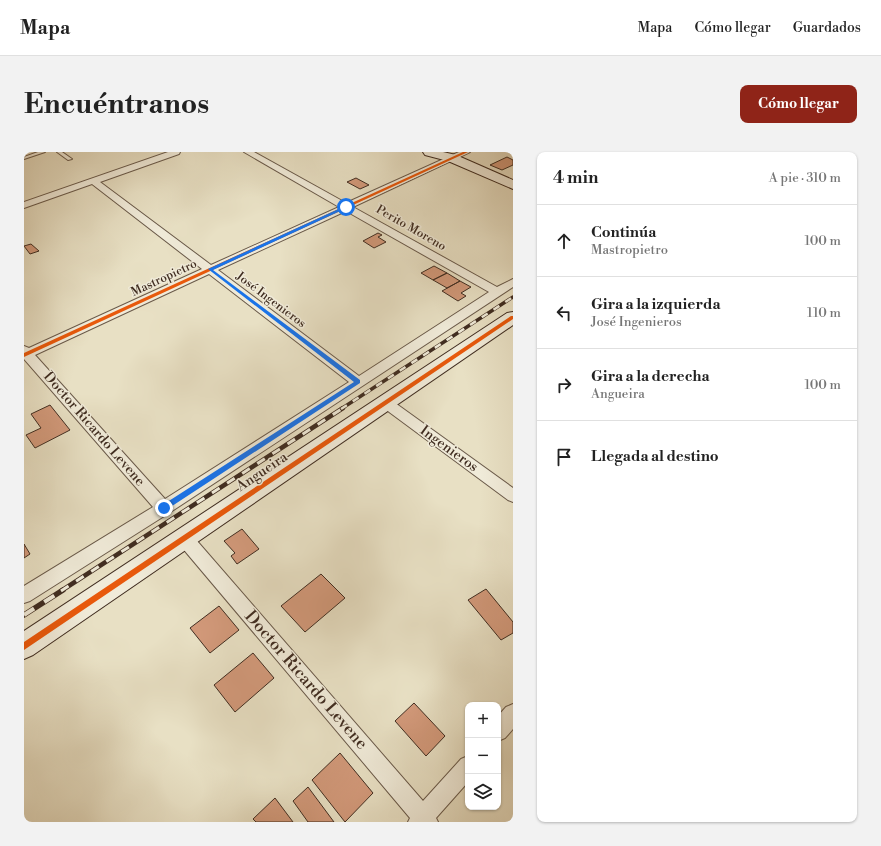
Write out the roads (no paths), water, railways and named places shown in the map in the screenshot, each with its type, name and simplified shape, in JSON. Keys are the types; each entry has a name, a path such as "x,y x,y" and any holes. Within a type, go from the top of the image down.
{"street":[{"path":"24,205 176,152"},
{"name":"Perito Moreno","path":"248,152 497,292"},
{"path":"429,152 449,155 513,185"},
{"name":"Mastropietro","path":"25,353 346,207 449,155 466,152"},
{"name":"José Ingenieros","path":"93,181 358,382"},
{"name":"Angueira","path":"24,595 164,508 513,282"},
{"name":"Angueira","path":"24,646 513,317"},
{"name":"Doctor Ricardo Levene","path":"25,353 164,508"},
{"name":"Ingenieros","path":"386,403 513,496"},
{"name":"Doctor Ricardo Levene","path":"185,539 423,820"},
{"path":"501,728 513,714"},
{"path":"423,820 465,770"}],"lane":[{"path":"24,158 43,152"},
{"path":"60,152 70,159"}],"railway":[{"path":"341,409 513,297"},
{"path":"61,591 343,408"},
{"path":"24,615 63,590"}]}
